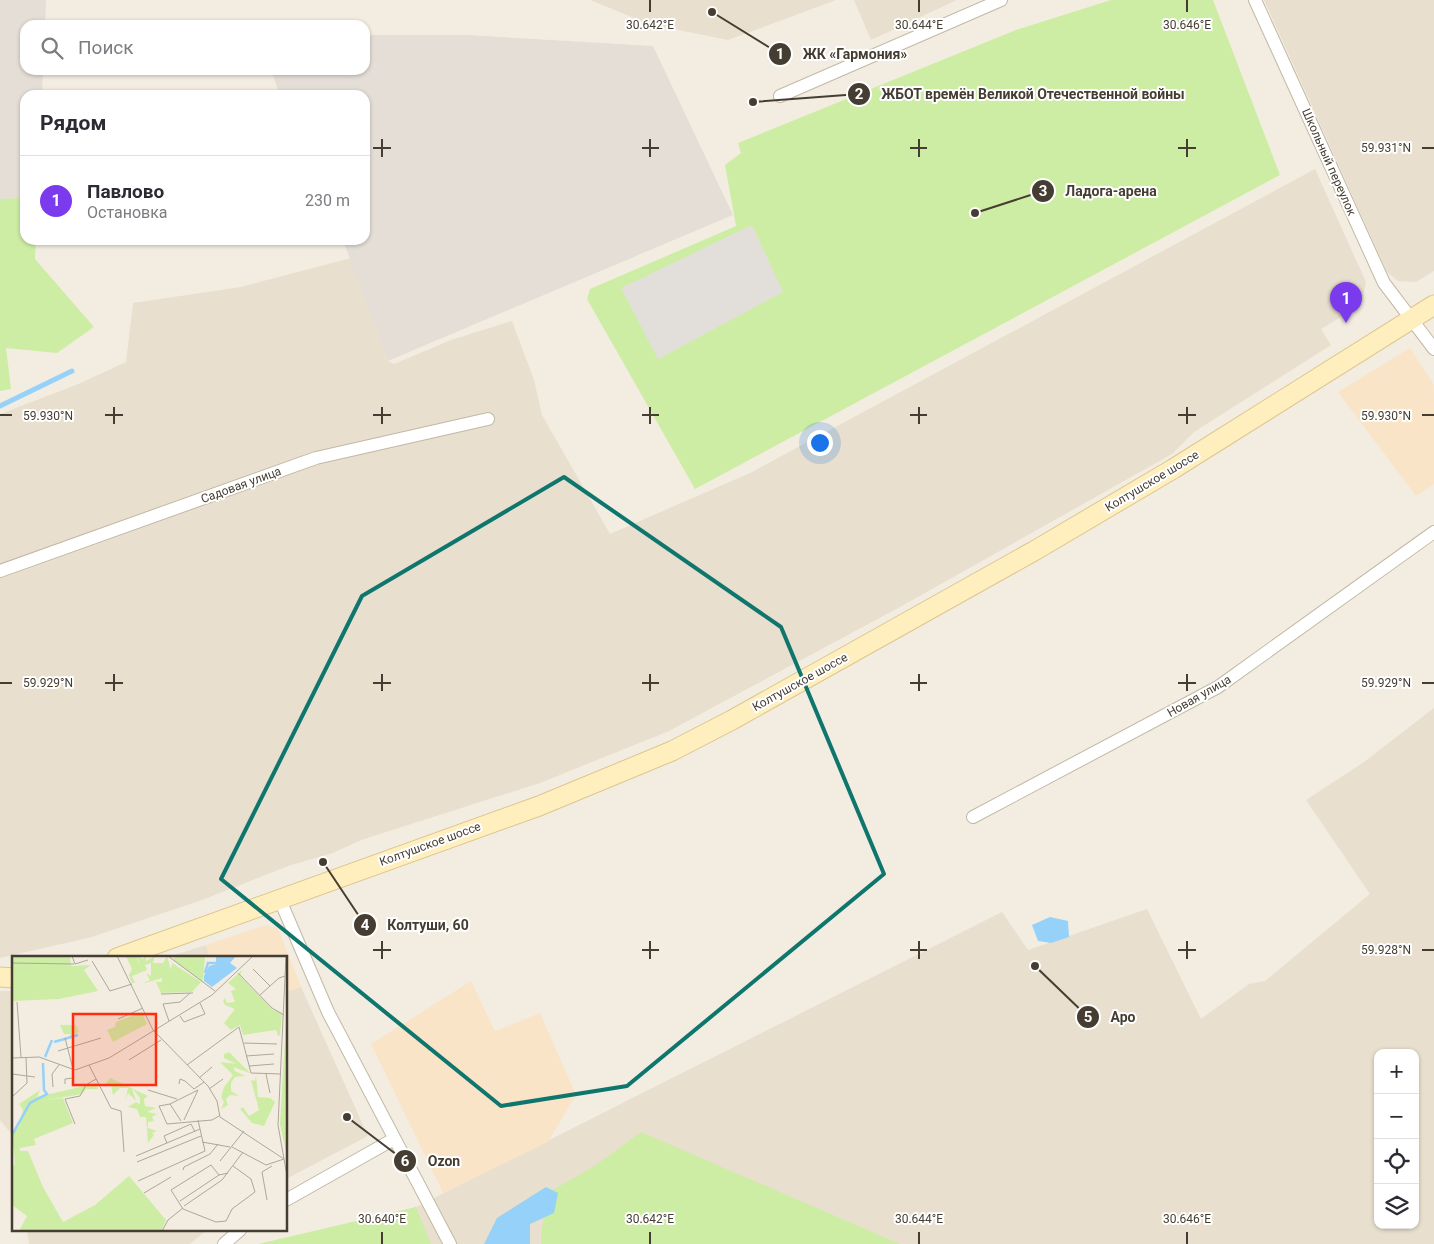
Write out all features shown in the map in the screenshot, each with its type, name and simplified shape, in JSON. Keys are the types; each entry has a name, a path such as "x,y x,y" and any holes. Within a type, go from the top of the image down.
{"main road":[{"name":"Колтушское шоссе","path":"123,956 539,806 681,746 1034,551 1173,469 1434,305"}],"street":[{"path":"780,96 1001,0"},
{"name":"Школьный переулок","path":"1255,0 1384,283 1410,320 1434,348"},
{"name":"Садовая улица","path":"0,571 316,458 488,419"},
{"name":"Новая улица","path":"973,817 1218,687 1434,532"},
{"path":"280,900 328,1012 450,1244"},
{"path":"288,1199 394,1139"},
{"path":"224,1244 238,1232"}],"highlighted area":[{"path":"564,477 781,627 884,874 627,1086 501,1106 221,879 362,596"}],"shaded area":[{"path":"0,0 46,0 45,20 20,20 20,75 43,75 42,90 20,90 20,198 0,199"},
{"path":"590,0 836,0 728,40 649,24"},
{"path":"854,0 957,0 871,40"},
{"path":"1264,0 1434,0 1434,271 1416,282 1398,281 1387,272"},
{"path":"370,35 467,35 653,46 733,215 388,361 345,245 370,245 370,90 278,90 273,75 370,75"},
{"path":"1315,169 1366,282 1361,305 1321,329 1331,345 1194,432 1172,454 900,607 669,731 540,783 361,840 333,853 291,865 202,900 92,937 0,958 0,414 76,385 126,362 133,303 241,287 351,258 388,361 394,364 451,340 512,321 534,380 542,415 610,534 750,473"},
{"path":"752,225 783,292 658,359 621,288"},
{"path":"1410,348 1434,385 1434,484 1416,496 1338,392"},
{"path":"1434,708 1434,1244 271,1244 416,1207 1002,912 1028,950 1147,909 1201,1019 1249,984 1265,981 1370,894 1306,800 1364,762"},
{"path":"266,925 278,928 301,987 288,991 288,956 209,956 206,945"},
{"path":"206,945 209,956 171,956"},
{"path":"471,981 495,1031 540,1013 576,1095 548,1142 443,1193 371,1044"},
{"path":"301,987 368,1136 288,1178 288,991"},
{"path":"0,991 12,991 12,1135 0,1120"},
{"path":"27,1232 205,1232 190,1244 29,1244"}],"green space":[{"path":"1111,0 1213,0 1280,175 695,489 587,299 590,289 736,226 725,165 741,153 738,143 1016,30"},
{"path":"20,198 20,245 36,245 35,259 94,327 57,353 6,348 11,389 0,391 0,199"},
{"path":"641,1132 900,1244 541,1244 541,1233 549,1192 596,1165"},
{"path":"416,1207 431,1244 258,1244"}],"water":[{"path":"1050,917 1068,921 1069,937 1051,943 1038,941 1032,925"},
{"path":"546,1187 558,1193 554,1213 530,1224 530,1244 484,1244 497,1218"}],"waterway":[{"path":"0,406 72,371"}],"place":[{"name":"ЖК «Гармония»","path":"712,12"},
{"name":"ЖБОТ времён Великой Отечественной войны","path":"753,102"},
{"name":"Ладога-арена","path":"975,213"},
{"name":"Павлово","path":"1346,323"},
{"name":"Колтуши, 60","path":"323,862"},
{"name":"Аро","path":"1035,966"},
{"name":"Ozon","path":"347,1117"}]}
